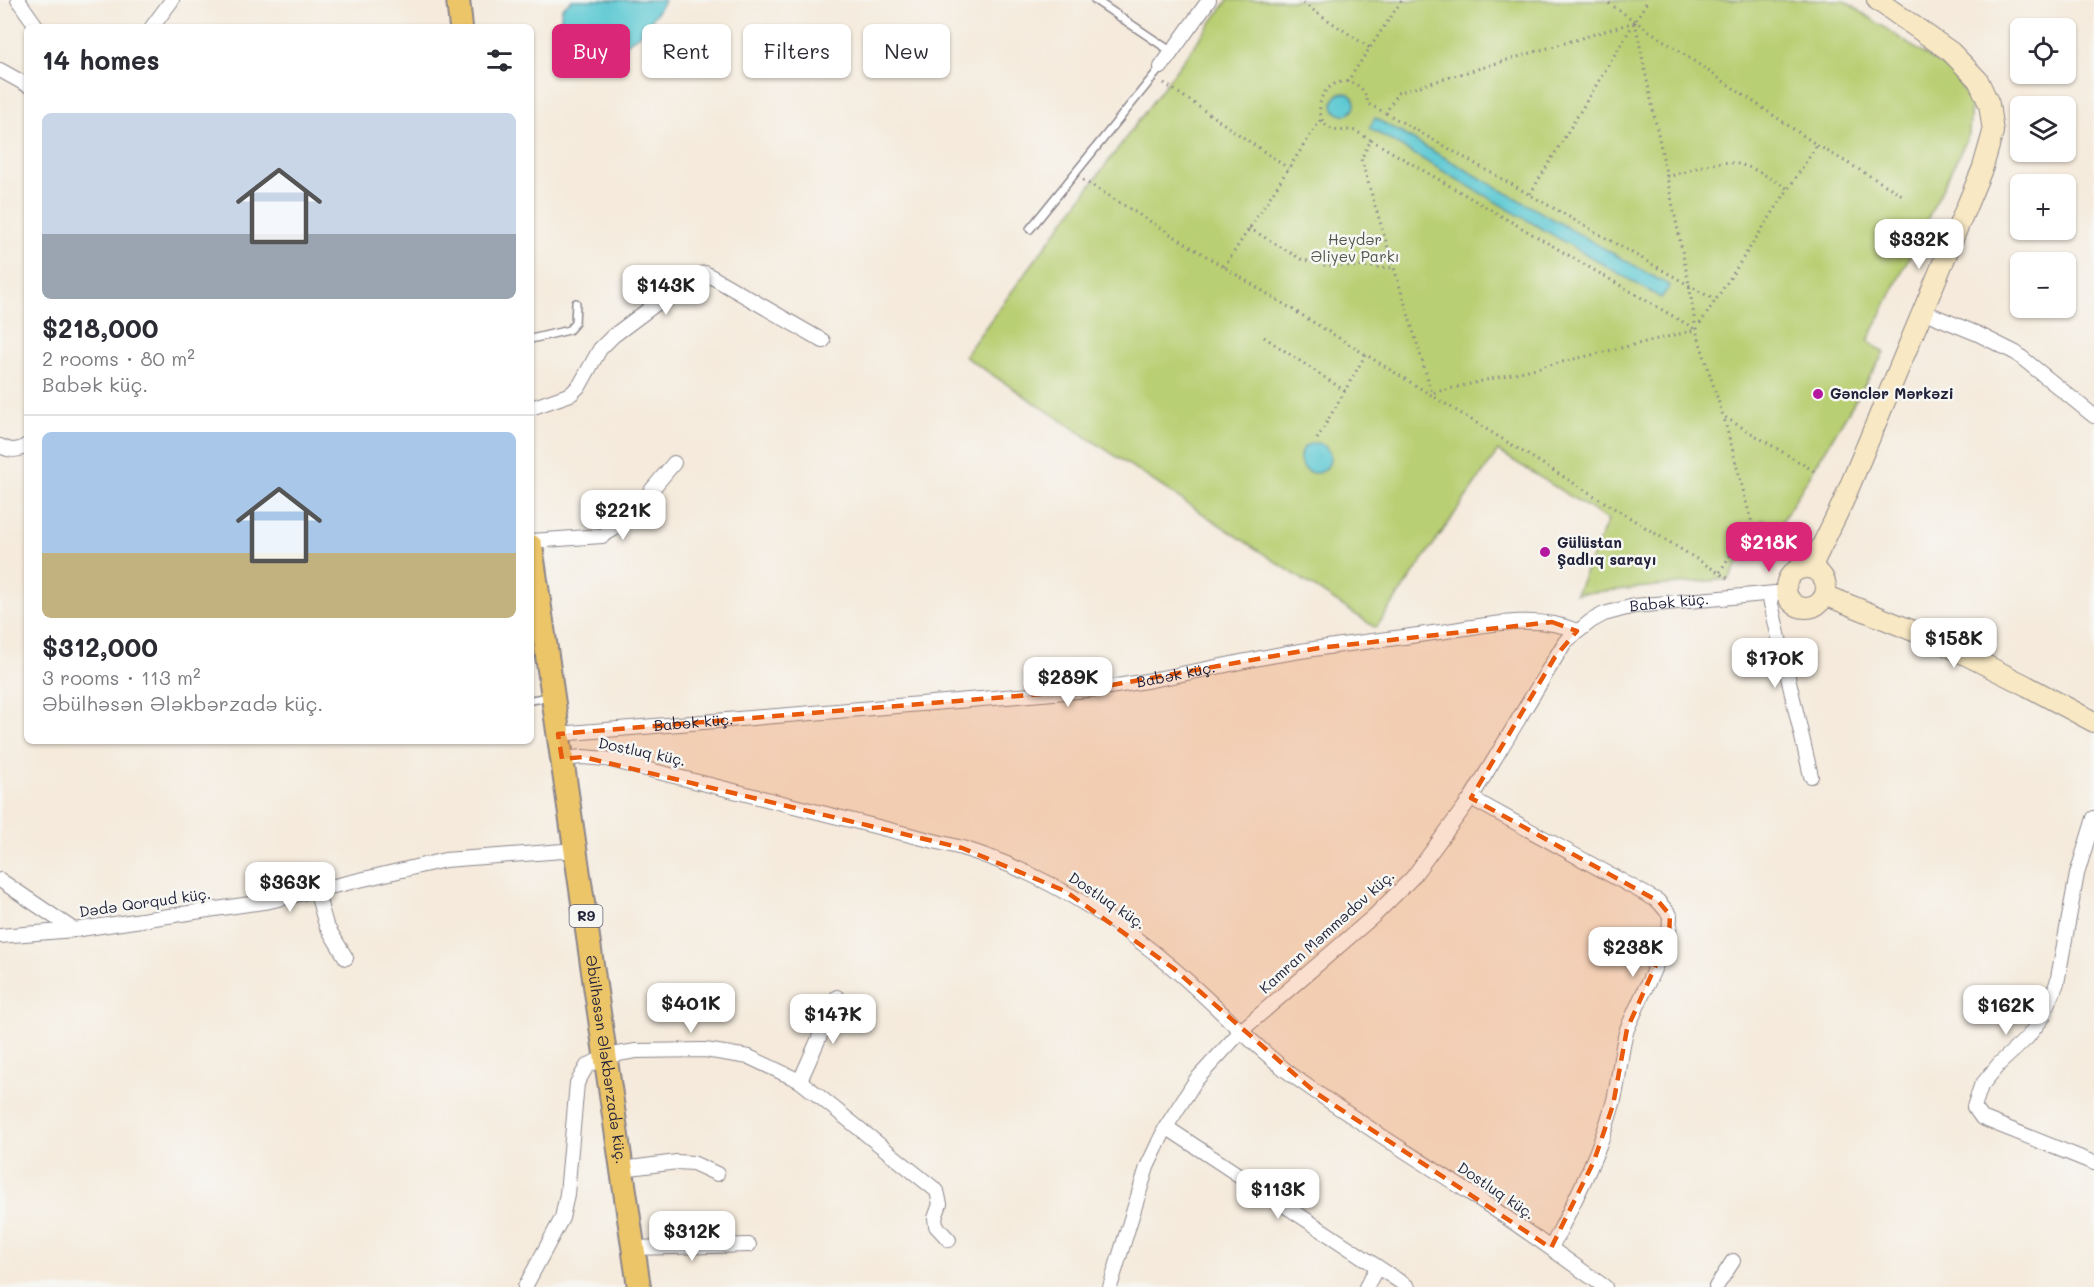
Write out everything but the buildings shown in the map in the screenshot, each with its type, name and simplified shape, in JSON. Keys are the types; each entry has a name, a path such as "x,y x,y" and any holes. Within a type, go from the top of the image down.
{"main road":[{"path":"458,0 461,24"},
{"name":"Əbülhəsən Ələkbərzadə küç.","path":"534,588 542,699 558,734 639,1287"}],"street":[{"path":"18,0 35,24"},
{"path":"154,24 172,0"},
{"path":"1157,71 1209,0"},
{"path":"1811,568 1843,502 1983,167 1993,132 1989,104 1978,80 1951,52 1877,0"},
{"path":"0,70 24,83"},
{"path":"534,407 571,394 580,385 600,349 613,336 692,277 705,273 823,341"},
{"path":"1922,311 1978,334 2016,353 2094,416"},
{"path":"0,446 9,450 24,448"},
{"path":"534,541 602,536 624,523 674,463"},
{"path":"1778,594 1799,607 1809,608 1819,604 1825,595 1826,584 1821,574 1811,568 1801,568 1791,573 1778,594 1810,776"},
{"name":"Babək küç.","path":"558,734 1119,687 1320,648 1517,622 1552,622 1577,631 1604,614 1634,606 1778,594"},
{"path":"1825,595 1948,646 2094,722"},
{"name":"Kamran Məmmədov küç.","path":"1110,1287 1147,1167 1166,1126 1196,1080 1242,1030 1375,915 1412,878 1471,798 1555,657 1565,642 1577,631"},
{"name":"Dostluq küç.","path":"562,759 583,757 606,759 989,856 1065,891 1090,905 1173,968 1284,1068 1316,1093 1551,1248 1605,1287"},
{"path":"1471,798 1658,901 1670,915 1669,936 1622,1045 1613,1105 1594,1161 1551,1248"},
{"path":"2094,818 2077,874 2057,983 2043,1017 2027,1038 1999,1064 1981,1086 1974,1107 1982,1118 2094,1163"},
{"name":"Dədə Qorqud küç.","path":"0,936 74,930 270,901 444,860 576,850"},
{"path":"0,880 74,930"},
{"path":"316,890 326,925 346,958"},
{"path":"800,1081 837,997"},
{"path":"525,1287 562,1218 567,1194 577,1083 587,1066 606,1056 636,1051 705,1050 749,1057 800,1081 937,1191 939,1204 935,1218 936,1226 949,1240"},
{"path":"1166,1126 1407,1287"},
{"path":"622,1169 677,1162 693,1163 717,1174"},
{"path":"633,1248 749,1245"},
{"path":"1716,1287 1733,1261"},
{"path":"1366,1287 1377,1268"}],"lane":[{"path":"1095,0 1172,52"},
{"path":"1030,229 1157,71"},
{"path":"534,338 569,330 575,323 576,303"}],"path":[{"path":"1298,0 1370,48"},
{"path":"1347,82 1402,0"},
{"path":"1604,0 1816,145 1904,196"},
{"path":"1530,194 1648,0"},
{"path":"1386,113 1397,93 1635,22"},
{"path":"1635,22 1689,284 1696,330 1723,416 1751,520 1720,572"},
{"path":"1157,71 1288,168"},
{"path":"1696,330 1353,130 1339,132 1328,127 1321,119 1320,105 1324,90 1333,84 1347,82 1359,85 1366,93 1368,104 1715,300"},
{"path":"1224,267 1321,119"},
{"path":"1371,140 1361,159 1431,393"},
{"path":"1431,393 1696,330 1816,145"},
{"path":"1667,177 1719,162 1744,165 1761,172 1788,189"},
{"path":"1074,174 1729,579"},
{"path":"1249,228 1301,259 1323,265 1394,268"},
{"path":"1264,337 1345,391"},
{"path":"1317,439 1366,354"},
{"path":"1723,416 1814,471"}],"highlighted area":[{"path":"1552,622 1577,631 1555,657 1471,798 1658,901 1670,915 1669,936 1627,1029 1613,1105 1594,1161 1551,1248 1316,1093 1173,968 1065,891 962,848 583,757 562,759 558,734 1078,691 1319,648"}],"green space":[{"name":"Heydər Əliyev Parkı","path":"1228,0 1843,0 1954,74 1971,103 1969,134 1868,341 1884,353 1778,528 1763,519 1729,579 1576,594 1608,520 1498,451 1376,628 964,356"}],"water":[{"path":"572,0 665,0 648,24 642,24 642,33 630,41 630,24 560,24 562,8"},
{"path":"1344,93 1352,96 1355,104 1352,112 1344,115 1336,112 1333,104 1336,96"},
{"path":"1375,118 1670,286 1661,298 1369,128"},
{"path":"1315,443 1325,448 1330,458 1325,468 1315,473 1305,468 1300,458 1305,448"}],"place":[{"name":"Gənclər Mərkəzi","path":"1818,394"},
{"name":"Gülüstan Şadlıq sarayı","path":"1545,552"}]}
